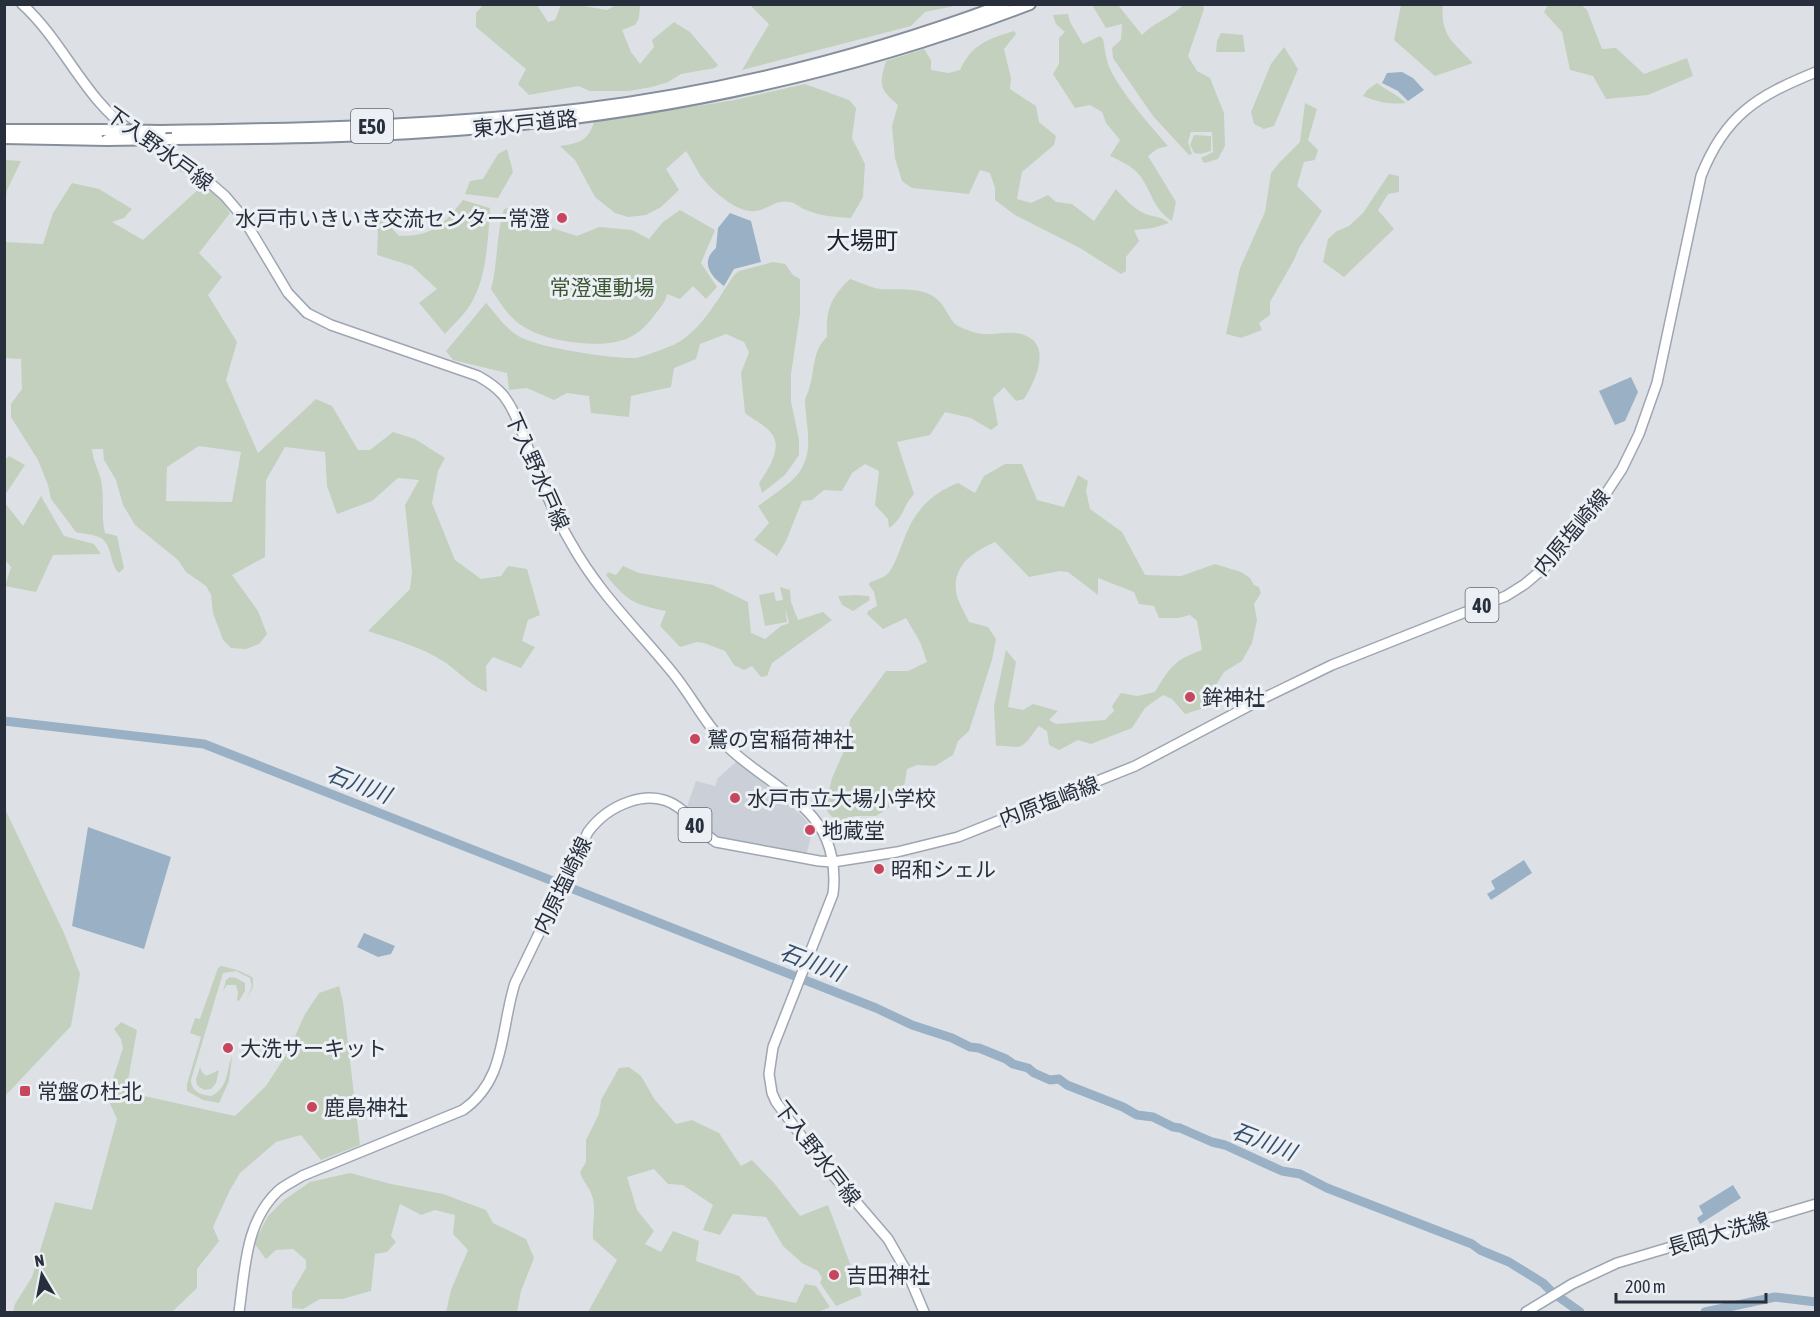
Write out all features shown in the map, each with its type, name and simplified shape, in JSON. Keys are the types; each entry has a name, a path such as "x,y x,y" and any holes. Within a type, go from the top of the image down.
{"highway":[{"name":"東水戸道路","path":"931,35 1005,4"},
{"name":"東水戸道路","path":"4,130 172,139 384,135 479,129 688,97 828,70 1030,4"},
{"name":"東水戸道路","path":"4,138 161,131 383,126 583,113"}],"main road":[{"name":"下入野水戸線","path":"22,4 56,42 89,91 109,114 209,182 232,204 242,216 288,293 307,313 331,325 478,376 503,395 516,417 553,510 589,573 615,607 672,672 728,748 801,806 816,821 826,839 832,862 833,894 771,1054 769,1074 772,1093 802,1139 888,1239 908,1274 924,1312"},
{"name":"内原塩崎線","path":"239,1312 246,1260 254,1224 265,1205 280,1189 302,1176 463,1110 483,1093 498,1062 509,1002 515,983 588,832 608,811 621,805 646,799 661,800 678,807 702,832 716,842 814,861 832,862 897,852 944,841 1099,782 1155,757 1300,680 1375,647 1506,596 1537,575 1552,561 1599,504 1622,469 1640,434 1657,383 1701,176 1715,144 1737,118 1765,95 1815,72"},
{"name":"長岡大洗線","path":"1526,1312 1567,1287 1617,1263 1815,1204"}],"shaded area":[{"name":"水戸市立大場小学校","path":"737,761 799,813 813,828 806,856 721,839 712,834 686,809 696,781 715,786 718,778"}],"green space":[{"path":"483,5 537,5 548,22 555,20 561,5 607,10 616,5 640,5 639,18 635,25 622,30 631,52 640,64 654,47 652,40 674,22 690,32 718,65 715,68 681,74 668,82 652,87 629,91 590,91 578,86 529,95 518,84 526,69 476,27 476,13"},
{"path":"750,5 959,5 925,12 911,26 742,70 769,24"},
{"path":"1092,5 1118,5 1142,35 1183,5 1203,5 1204,9 1188,56 1197,71 1210,78 1224,113 1225,146 1218,159 1204,163 1201,158 1213,152 1212,132 1191,132 1188,142 1192,154 1189,155 1153,116 1113,58 1112,48 1121,40 1122,24 1106,28"},
{"path":"1401,5 1443,5 1444,24 1449,37 1473,63 1435,76 1394,40"},
{"path":"1548,5 1581,5 1587,10 1602,49 1616,48 1644,74 1687,58 1693,76 1648,95 1606,99 1593,76 1570,70 1562,32 1544,12"},
{"path":"1068,14 1083,44 1100,36 1103,39 1108,63 1116,80 1137,110 1168,146 1157,149 1148,156 1176,202 1172,221 1158,208 1138,173 1110,156 1120,140 1106,123 1102,112 1090,105 1075,108 1053,74 1059,64 1059,38 1065,32 1056,24 1053,15"},
{"path":"1014,31 1016,34 1004,49 1011,78 1010,89 1036,106 1039,122 1056,136 1054,145 1022,172 1017,199 1031,203 1048,195 1056,202 1072,204 1094,221 1116,189 1138,210 1169,223 1134,230 1139,241 1126,257 1126,271 1121,274 1080,248 1015,215 995,200 995,188 990,173 980,170 969,194 912,188 902,181 895,158 892,126 898,105 887,95 882,86 886,61 924,49 931,60 931,70 948,73 960,70 970,54 982,44"},
{"path":"1221,33 1243,35 1245,52 1216,52 1217,41"},
{"path":"1284,47 1298,69 1274,126 1264,129 1254,124 1251,112 1271,64"},
{"path":"1377,83 1406,103 1384,103 1363,96"},
{"path":"805,84 849,100 856,108 852,138 865,164 863,197 851,218 817,214 785,201 756,211 741,209 710,187 686,151 666,169 679,190 661,207 646,215 628,217 615,213 595,197 575,160 560,146 585,138 594,122 735,100"},
{"path":"1305,103 1317,109 1308,140 1318,150 1315,160 1304,162 1297,186 1322,211 1270,302 1270,315 1259,323 1262,330 1241,338 1226,334 1240,268 1265,212 1271,173 1300,142"},
{"path":"1194,135 1211,136 1211,151 1201,154 1194,153 1190,145"},
{"path":"507,149 513,172 498,198 465,194 470,181 483,179 498,154"},
{"path":"5,160 21,161 7,190 5,205"},
{"path":"1389,174 1399,176 1399,192 1388,194 1378,210 1394,229 1344,277 1323,262 1328,239 1337,231 1349,226 1363,213"},
{"path":"72,183 99,189 132,209 124,218 112,222 143,240 203,185 220,198 230,213 199,253 222,277 208,295 237,342 226,380 258,453 316,399 332,406 358,450 370,450 393,432 415,439 445,458 438,471 432,503 455,560 481,579 501,576 508,566 527,569 540,615 528,620 522,641 535,647 521,668 493,657 486,666 487,692 428,653 368,631 410,589 412,572 405,505 419,480 398,478 372,501 337,514 327,486 325,452 285,447 266,480 265,557 232,575 258,611 267,634 259,644 246,649 231,648 223,640 213,613 211,595 206,586 186,572 178,560 135,525 123,505 116,480 104,460 103,449 92,449 103,492 105,533 117,536 124,568 119,573 105,541 101,538 76,532 51,499 38,460 11,417 11,404 22,389 21,359 4,358 5,242 43,244 53,213","holes":["199,446 241,452 232,502 166,501 167,467"]},
{"path":"463,200 490,208 486,258 476,294 461,317 445,334 419,303 437,289 412,266 377,255 378,231 364,218 376,211 399,236 421,234 437,227"},
{"name":"常澄運動場","path":"510,208 555,229 577,236 599,227 632,230 649,239 663,222 680,210 715,230 701,263 717,287 706,299 693,286 680,299 667,294 666,299 643,328 618,342 576,343 547,337 524,327 514,319 491,289 501,219 504,209"},
{"path":"773,262 785,264 793,275 800,279 800,314 791,374 791,401 799,440 799,455 785,475 762,493 759,483 773,460 776,446 770,431 745,413 741,373 749,352 744,342 726,334 700,344 696,359 674,368 671,387 631,396 629,417 591,413 589,396 567,393 554,400 527,388 509,390 507,373 453,360 446,351 486,303 512,332 532,342 595,355 636,358 671,346 688,336 703,321 739,271"},
{"path":"850,279 877,288 925,292 939,300 951,319 962,328 982,334 1016,333 1028,337 1036,343 1040,360 1034,381 1024,399 1016,401 1004,387 993,398 998,425 991,430 971,418 945,412 930,435 897,442 914,494 898,520 889,528 888,519 875,505 879,471 865,464 852,473 842,491 824,490 812,500 802,501 786,541 777,556 754,540 769,523 758,506 790,482 803,465 808,448 805,400 816,354 827,337 827,319 831,305 838,292"},
{"path":"9,456 25,465 5,495 5,460"},
{"path":"1005,464 1022,464 1037,500 1064,507 1078,475 1088,481 1086,491 1090,509 1122,532 1145,575 1181,576 1215,564 1241,572 1250,578 1254,585 1259,587 1261,593 1254,604 1257,620 1252,643 1242,661 1224,672 1201,709 1185,714 1172,699 1163,695 1145,708 1132,728 1091,744 1078,740 1059,750 1049,745 1047,731 1039,726 1020,746 996,746 994,706 1006,650 1016,662 1008,707 1023,710 1033,704 1058,711 1049,720 1056,724 1105,720 1114,711 1112,706 1121,693 1137,696 1155,692 1174,665 1185,657 1202,650 1197,621 1190,615 1178,618 1159,618 1154,606 1139,604 1134,592 1098,578 1098,595 1068,572 1060,571 1029,577 995,542 966,560 961,566 956,582 958,599 969,622 988,627 996,639 992,660 969,731 958,741 953,755 935,766 917,765 907,769 904,787 893,790 889,808 876,816 855,816 838,821 829,814 825,806 832,778 847,744 850,720 886,671 908,671 927,662 920,642 906,618 883,629 867,614 877,606 870,582 884,577 890,571 911,524 928,501 958,483 975,493 984,476"},
{"path":"41,496 64,536 94,544 101,554 53,555 36,592 5,586 11,567 5,560 5,503 23,526"},
{"path":"623,566 639,573 713,585 748,602 751,633 765,639 781,626 789,623 785,607 787,622 765,626 759,595 774,592 776,601 783,600 780,587 790,590 791,602 798,620 823,612 832,620 772,663 767,676 761,677 752,666 744,670 734,665 725,651 704,643 697,642 680,647 660,626 666,611 638,604 625,596 606,575 608,572 616,575"},
{"path":"838,596 869,596 870,600 853,611 842,605"},
{"path":"5,809 64,933 80,974 71,1026 5,1096"},
{"path":"221,966 238,970 253,978 253,987 246,1000 252,986 250,978 236,971 223,973 191,1080 197,1092 211,1096 217,1093 224,1084 232,1056 229,1081 219,1103 203,1100 187,1091 187,1084 201,1037 190,1033 195,1018 200,1019 218,968"},
{"path":"230,977 245,983 245,991 239,1001 236,985 227,985 223,991 226,980"},
{"path":"339,986 343,1002 360,1145 321,1160 301,1135 276,1142 240,1173 213,1227 219,1241 197,1269 197,1288 172,1312 13,1312 15,1304 32,1277 55,1202 92,1210 117,1119 107,1097 123,1048 121,1039 114,1029 121,1022 137,1030 126,1092 235,1116 266,1086 288,1052 305,1014 319,993"},
{"path":"200,1067 206,1076 219,1070 216,1083 211,1089 204,1090 197,1085 196,1079"},
{"path":"629,1067 641,1076 655,1100 676,1124 692,1120 719,1133 741,1166 752,1160 800,1216 828,1205 862,1295 836,1306 820,1283 822,1278 818,1271 802,1263 783,1246 766,1217 733,1214 720,1235 703,1230 713,1205 683,1185 668,1184 654,1169 627,1177 637,1210 654,1231 645,1244 661,1252 673,1231 699,1241 696,1261 739,1276 757,1295 796,1303 805,1284 816,1286 830,1307 818,1312 588,1312 617,1260 593,1239 593,1199 580,1172 586,1162 586,1140 599,1114 601,1100 619,1068"},
{"path":"350,1173 443,1194 486,1210 493,1223 526,1239 534,1258 521,1291 517,1312 446,1312 451,1290 468,1250 453,1234 455,1215 435,1210 421,1215 400,1204 391,1236 396,1242 387,1252 375,1254 371,1291 342,1299 320,1299 303,1309 292,1308 292,1292 306,1268 306,1260 293,1249 276,1250 266,1259 254,1243 268,1216 284,1200 310,1182"}],"water":[{"path":"1402,72 1413,78 1424,90 1408,101 1398,91 1382,83 1387,73"},
{"path":"730,213 751,221 761,262 734,269 724,286 711,273 708,264 711,253 716,248 718,228"},
{"path":"1631,377 1638,392 1625,421 1615,425 1599,391"},
{"path":"88,827 171,857 144,949 72,926"},
{"path":"1524,860 1532,873 1491,900 1487,894 1495,889 1491,881"},
{"path":"364,933 395,946 391,954 378,957 357,947"},
{"path":"1733,1185 1741,1198 1700,1224 1697,1218 1703,1214 1699,1206"}],"waterway":[{"name":"石川川","path":"4,721 204,744 876,1008 912,1025 952,1038 970,1047 979,1048 1013,1064 1028,1068 1050,1080 1059,1079 1067,1085 1123,1107 1137,1115 1153,1117 1173,1127 1225,1145 1282,1171 1300,1174 1327,1188 1472,1244 1480,1250 1509,1262 1543,1283 1580,1312"},
{"name":"石川川","path":"1705,1312 1775,1297 1816,1302"}],"place":[{"name":"水戸市いきいき交流センター常澄","path":"562,218"},
{"name":"鉾神社","path":"1190,697"},
{"name":"鷲の宮稲荷神社","path":"695,739"},
{"name":"水戸市立大場小学校","path":"735,798"},
{"name":"地蔵堂","path":"810,830"},
{"name":"昭和シェル","path":"879,869"},
{"name":"大洗サーキット","path":"228,1048"},
{"name":"常盤の杜北","path":"25,1091"},
{"name":"鹿島神社","path":"312,1107"},
{"name":"吉田神社","path":"834,1275"}],"district":[{"name":"大場町","path":"862,240"}]}
